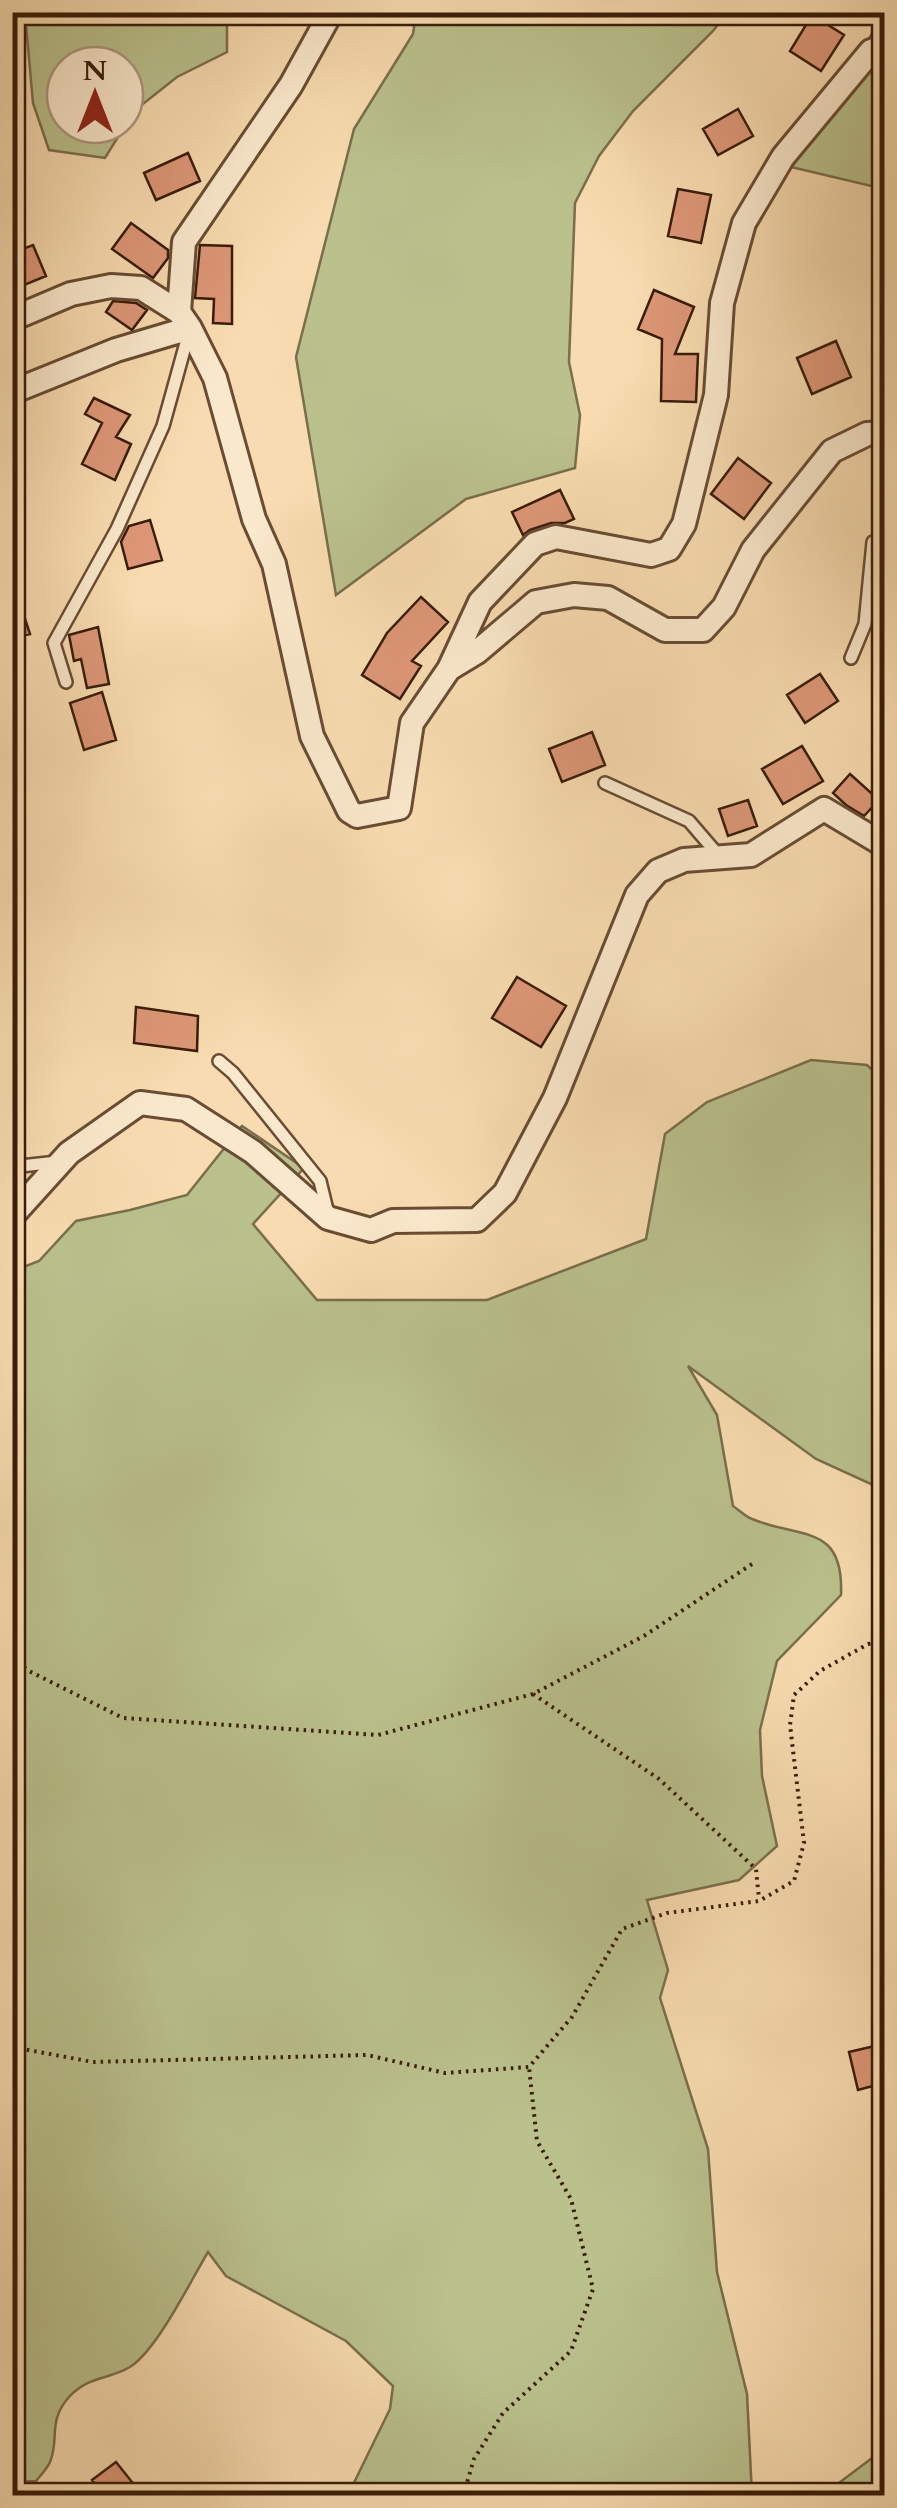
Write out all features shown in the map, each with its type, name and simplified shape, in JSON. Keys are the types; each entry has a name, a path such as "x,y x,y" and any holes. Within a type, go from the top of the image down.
{"street":[{"path":"184,320 184,242 291,85 328,12"},
{"path":"12,320 70,294 111,286 141,288 184,320 216,378 254,519 274,564 312,736 348,811 358,816 399,808 412,723 450,669 480,602 535,544 556,537 651,555 669,549 684,524 716,395 722,303 744,224 782,157 878,49"},
{"path":"12,392 184,320"},
{"path":"450,669 477,652 536,602 574,594 608,598 665,630 703,630 724,607 753,550 832,451 867,434 884,433"},
{"path":"12,1216 69,1153 140,1103 186,1109 253,1152 328,1218 370,1230 393,1220 478,1220 505,1193 555,1098 638,895 658,871 684,860 751,854 824,809 884,846"}],"lane":[{"path":"878,49 884,24"},
{"path":"66,682 54,643 117,529 163,426 184,320"},
{"path":"851,658 865,624 873,542 884,550"},
{"path":"606,783 689,821 720,857"},
{"path":"219,1061 320,1181 328,1218"},
{"path":"12,1167 61,1162"}],"path":[{"path":"12,1658 29,1671 123,1718 378,1735 533,1694 644,1636 755,1562"},
{"path":"12,2048 93,2062 366,2055 445,2074 529,2067 572,2018 622,1929 667,1912 759,1901 794,1881 804,1843 790,1725 794,1696 820,1671 868,1644 884,1643"},
{"path":"533,1694 659,1779 756,1869 759,1901"},
{"path":"463,2496 474,2459 502,2413 570,2350 593,2289 570,2199 537,2141 529,2067"}],"green space":[{"path":"25,13 227,13 227,52 177,77 145,102 145,45 45,45 45,138 33,103"},
{"path":"416,13 727,13 633,111 599,156 575,203 569,362 580,415 575,468 466,499 336,595 296,357 354,129 413,34"},
{"path":"884,65 884,189 791,167 867,70"},
{"path":"47,145 113,145 105,158 49,150"},
{"path":"811,1060 867,1065 884,1081 884,1490 816,1459 688,1366 717,1415 733,1506 752,1519 802,1533 827,1545 840,1572 841,1595 777,1661 760,1730 762,1776 777,1846 739,1880 647,1900 668,1970 660,1998 708,2149 717,2272 747,2394 752,2495 348,2495 390,2409 393,2386 346,2341 226,2276 208,2252 151,2346 130,2367 76,2390 58,2414 53,2453 47,2467 36,2481 13,2482 13,1271 39,1261 76,1221 187,1195 242,1126 304,1168 253,1224 317,1300 487,1300 646,1239 665,1134 707,1102"},
{"path":"884,2452 884,2495 823,2495 872,2458"}],"building":[{"path":"812,15 844,35 821,71 790,51"},
{"path":"738,109 753,136 718,155 703,129"},
{"path":"188,153 200,181 156,200 144,173"},
{"path":"678,189 711,195 701,243 668,236"},
{"path":"131,223 168,250 168,258 153,278 112,249"},
{"path":"33,245 46,276 12,290 12,253"},
{"path":"200,245 232,246 232,324 213,323 214,299 195,298"},
{"path":"654,290 694,307 675,354 698,354 696,402 661,401 662,339 638,329"},
{"path":"113,301 136,303 147,310 132,330 106,312"},
{"path":"836,341 851,377 812,394 797,358"},
{"path":"94,398 130,415 116,437 131,444 115,480 82,464 102,423 85,414"},
{"path":"738,458 771,483 744,519 711,494"},
{"path":"560,490 574,519 551,523 523,535 512,512"},
{"path":"150,520 162,560 128,569 121,542 129,526"},
{"path":"12,591 16,591 30,634 12,638"},
{"path":"421,597 448,622 412,661 421,666 400,699 362,675 387,633"},
{"path":"98,627 109,684 87,688 81,659 74,661 69,635"},
{"path":"820,674 838,701 805,723 787,695"},
{"path":"102,692 116,740 84,750 70,703"},
{"path":"592,732 605,765 562,782 549,749"},
{"path":"802,746 823,781 783,804 762,769"},
{"path":"850,774 879,800 864,816 833,793"},
{"path":"748,800 757,826 728,836 719,809"},
{"path":"517,977 566,1006 541,1047 492,1018"},
{"path":"136,1007 198,1016 197,1051 134,1043"},
{"path":"879,2045 884,2083 858,2090 849,2052"},
{"path":"116,2462 136,2487 125,2496 104,2496 92,2480"}]}
